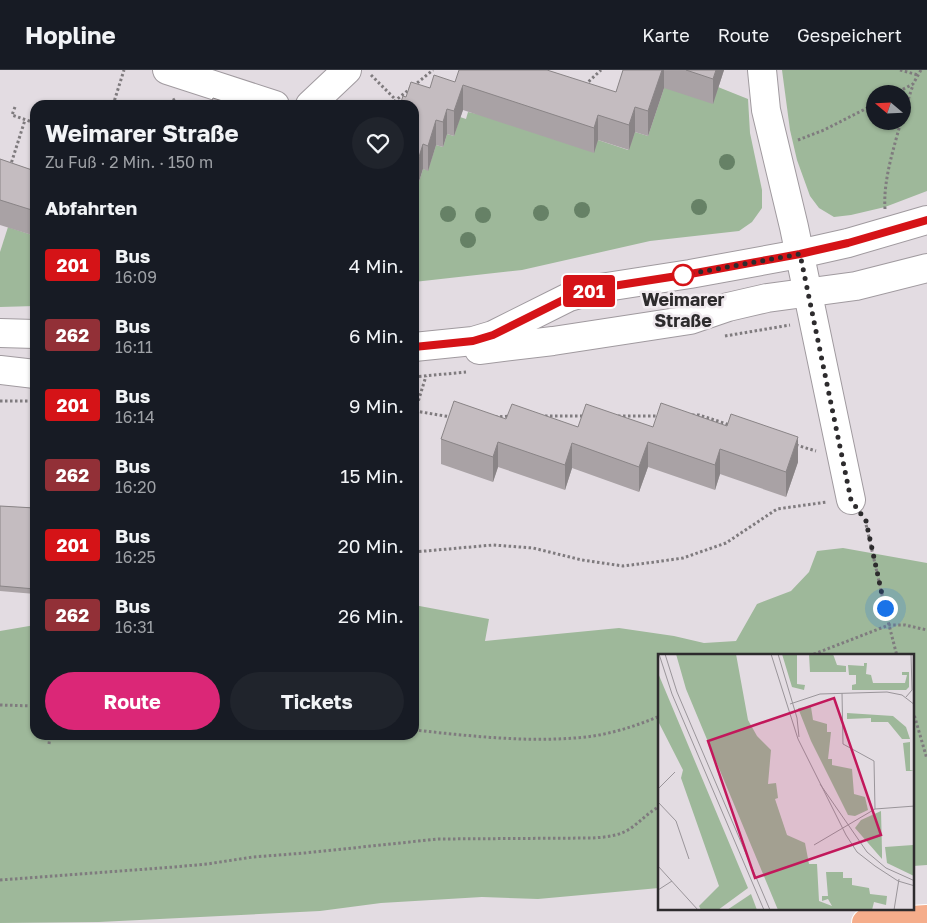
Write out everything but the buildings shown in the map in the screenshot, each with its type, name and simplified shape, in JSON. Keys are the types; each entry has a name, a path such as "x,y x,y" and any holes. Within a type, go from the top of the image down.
{"highway":[{"path":"866,923 927,919"}],"street":[{"path":"167,70 260,100"},
{"path":"315,100 347,70"},
{"path":"762,70 766,110 800,254 851,500"},
{"path":"419,346 473,341 493,335 569,297 600,288 800,254 848,243 927,220"},
{"path":"420,366 553,341 690,320 728,307 767,298 856,286 927,268"},
{"path":"0,333 30,334"},
{"path":"0,370 30,373"}],"path":[{"path":"115,100 124,70"},
{"path":"366,70 396,99 433,70"},
{"path":"581,88 601,70"},
{"path":"900,70 918,75"},
{"path":"911,90 921,70"},
{"path":"15,107 12,116 30,122"},
{"path":"790,143 824,130 866,109"},
{"path":"10,167 25,120"},
{"path":"885,211 884,199 899,130"},
{"path":"0,401 30,401"},
{"path":"419,414 455,417"},
{"path":"494,416 514,416"},
{"path":"543,416 592,416"},
{"path":"611,416 660,416"},
{"path":"689,416 699,416 737,427"},
{"path":"795,444 842,459"},
{"path":"419,552 493,546 533,548 582,560 623,566 683,558 726,543 777,508 851,500 866,521 888,625 896,654"},
{"path":"814,654 888,625 906,625 927,630"},
{"path":"0,705 30,706"},
{"path":"914,714 927,759"},
{"path":"419,731 494,739 546,740 604,734 636,726 658,717"},
{"path":"49,740 49,744"},
{"path":"0,880 182,867 253,857 438,839 593,838 615,835 631,828 648,812 658,807"}],"green space":[{"path":"782,70 927,70 927,191 885,207 834,217 819,208 810,196 797,160 790,130"},
{"path":"718,87 748,99 750,133 762,190 762,208 752,222 739,231 650,241 522,270 419,281 419,182 423,169 428,170 436,145 443,147 447,134 454,136 460,117 466,119 468,112 598,140 628,150 635,132 648,136 664,88"},
{"path":"8,227 30,234 30,306 0,307 0,252"},
{"path":"843,548 927,563 927,865 914,866 914,654 658,654 658,888 538,899 482,897 381,903 320,911 99,922 0,923 0,631 30,626 30,740 419,740 419,606 489,619 485,641 619,628 674,636 704,643 736,641 757,604 791,591 809,572 817,551"}],"bus line":[{"name":"201","path":"419,346 473,341 493,335 569,297 600,288 800,254 848,243 927,220"}],"place":[{"name":"Weimarer Straße","path":"683,275"}],"route":[{"path":"683,275 800,254 851,500 866,521 885,608"}]}
